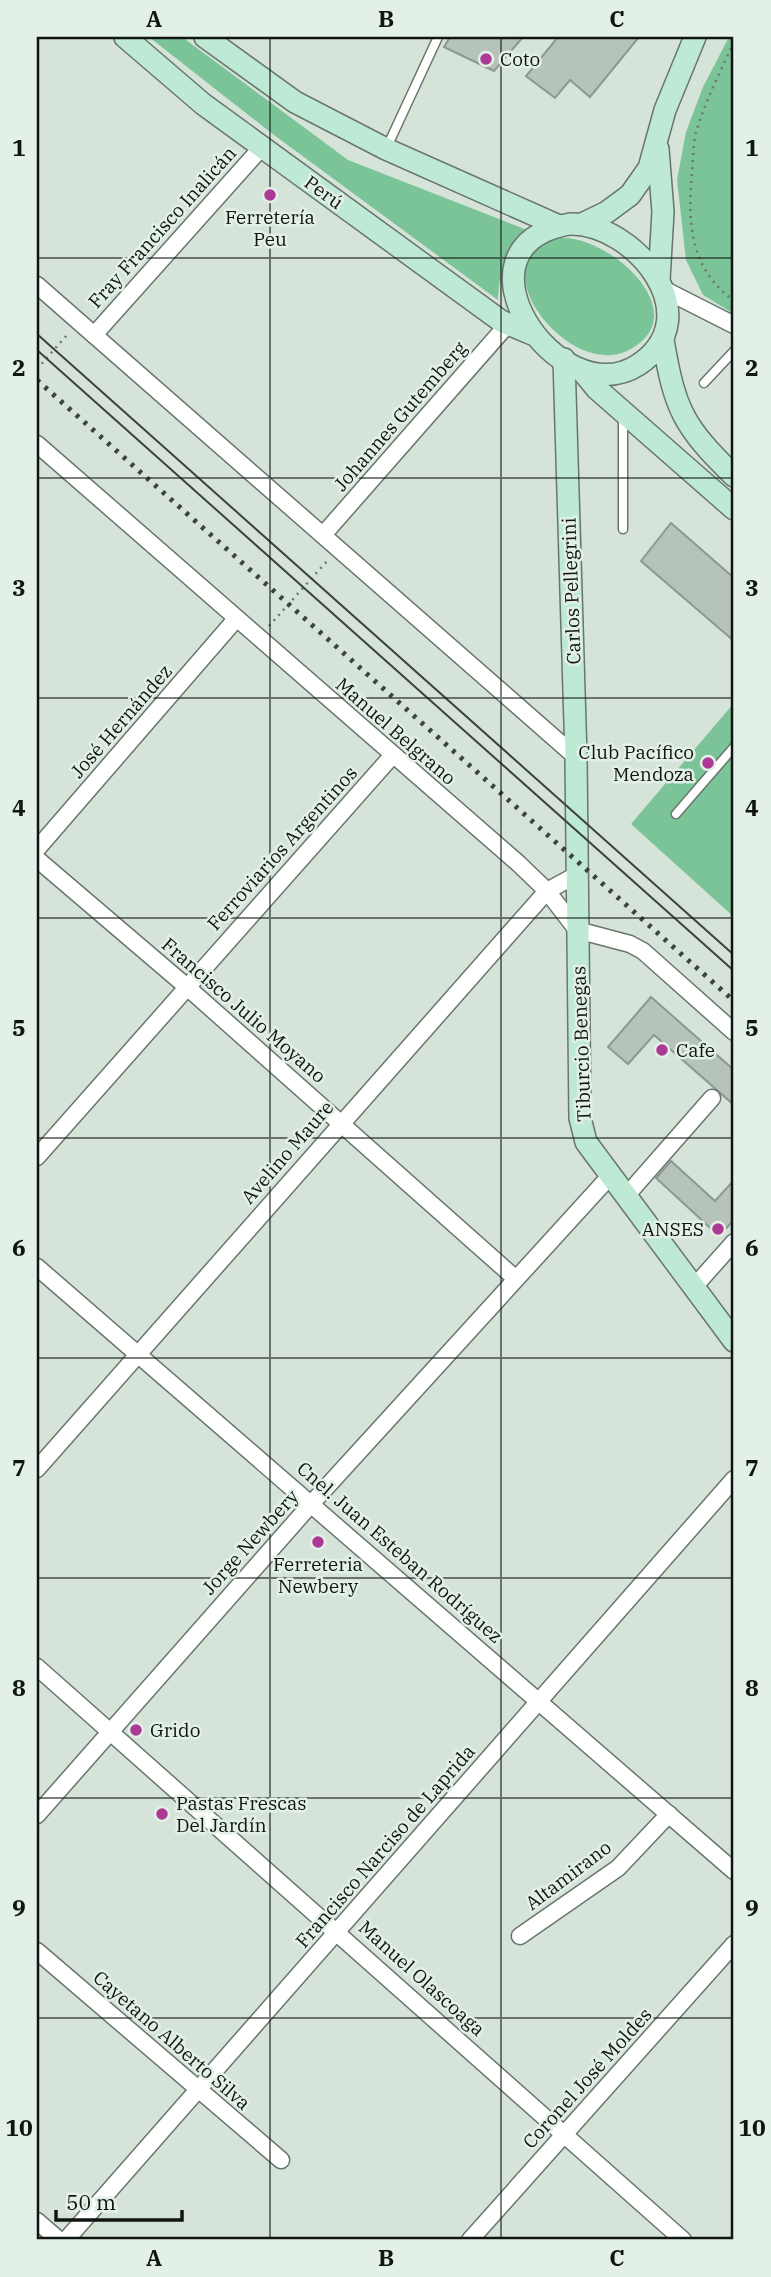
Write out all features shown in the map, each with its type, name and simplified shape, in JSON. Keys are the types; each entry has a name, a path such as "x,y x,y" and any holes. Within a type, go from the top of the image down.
{"main road":[{"name":"Perú","path":"125,37 174,81 262,147 508,324 532,334"},
{"path":"205,37 295,102 386,149 559,226"},
{"path":"695,37 665,110 649,169 630,195 607,212 582,224 559,226 535,237 524,246 514,269 515,299 532,334 583,372 622,411 734,509"},
{"path":"657,144 663,212 662,285 668,310 663,340 677,404 689,428 734,475"},
{"path":"582,224 626,246 662,285"},
{"path":"583,372 610,374 631,369 650,356 663,340"},
{"name":"Carlos Pellegrini","path":"564,359 578,824"},
{"name":"Tiburcio Benegas","path":"578,824 580,1118 586,1142 734,1341"}],"street":[{"name":"Fray Francisco Inalicán","path":"94,335 262,147"},
{"path":"37,285 576,757"},
{"path":"662,285 734,326"},
{"name":"Johannes Gutemberg","path":"323,536 508,324"},
{"name":"Manuel Belgrano","path":"37,444 547,891 577,930"},
{"name":"José Hernández","path":"37,849 236,620"},
{"name":"Ferroviarios Argentinos","path":"37,1157 392,756"},
{"name":"Francisco Julio Moyano","path":"37,859 187,987 516,1279"},
{"name":"Avelino Maure","path":"37,1469 547,891 578,874"},
{"path":"577,930 630,944 643,951 734,1032"},
{"path":"626,1196 712,1098"},
{"name":"Jorge Newbery","path":"37,1815 312,1503 611,1174"},
{"path":"694,1287 734,1242"},
{"name":"Cnel. Juan Esteban Rodríguez","path":"37,1267 136,1356 312,1503 734,1871"},
{"name":"Francisco Narciso de Laprida","path":"66,2240 734,1479"},
{"name":"Manuel Olascoaga","path":"37,1667 338,1931 683,2240"},
{"name":"Altamirano","path":"520,1936 618,1868 669,1814"},
{"name":"Coronel José Moldes","path":"470,2240 734,1944"},
{"name":"Cayetano Alberto Silva","path":"37,1951 281,2160"},
{"path":"37,2221 59,2240"}],"lane":[{"path":"386,149 438,37"},
{"path":"704,383 734,351"},
{"path":"622,411 623,529"},
{"path":"676,814 734,747"}],"path":[{"path":"734,42 696,133 689,210 692,244 705,270 720,291 734,300"},
{"path":"37,369 79,322"},
{"path":"258,638 339,549"}],"green space":[{"path":"149,37 182,37 348,160 527,230 505,262 498,300 274,135"},
{"path":"729,37 734,37 734,314 703,295 686,260 677,180 686,132 703,87"},
{"path":"560,238 580,241 602,249 622,263 639,280 650,298 654,317 648,335 629,350 607,355 585,351 563,338 545,321 532,301 525,280 527,260 540,245"},
{"name":"Club Pacífico Mendoza","path":"734,703 734,917 631,824"}],"building":[{"name":"Coto","path":"450,37 523,37 494,71 444,47"},
{"path":"558,37 639,37 590,97 570,80 555,98 526,76"},
{"path":"671,523 734,578 734,641 641,561"},
{"path":"651,997 734,1070 734,1105 654,1035 628,1064 608,1047"},
{"path":"671,1161 715,1201 734,1180 734,1220 719,1236 656,1178"}],"tram line":[{"path":"37,334 734,955"},
{"path":"37,350 734,971"}],"railway":[{"path":"37,380 734,1001"}],"place":[{"name":"Coto","path":"486,59"},
{"name":"Ferretería Peu","path":"270,195"},
{"name":"Club Pacífico Mendoza","path":"708,763"},
{"name":"Cafe","path":"662,1050"},
{"name":"ANSES","path":"718,1229"},
{"name":"Ferreteria Newbery","path":"318,1542"},
{"name":"Grido","path":"136,1730"},
{"name":"Pastas Frescas Del Jardín","path":"162,1814"}]}
